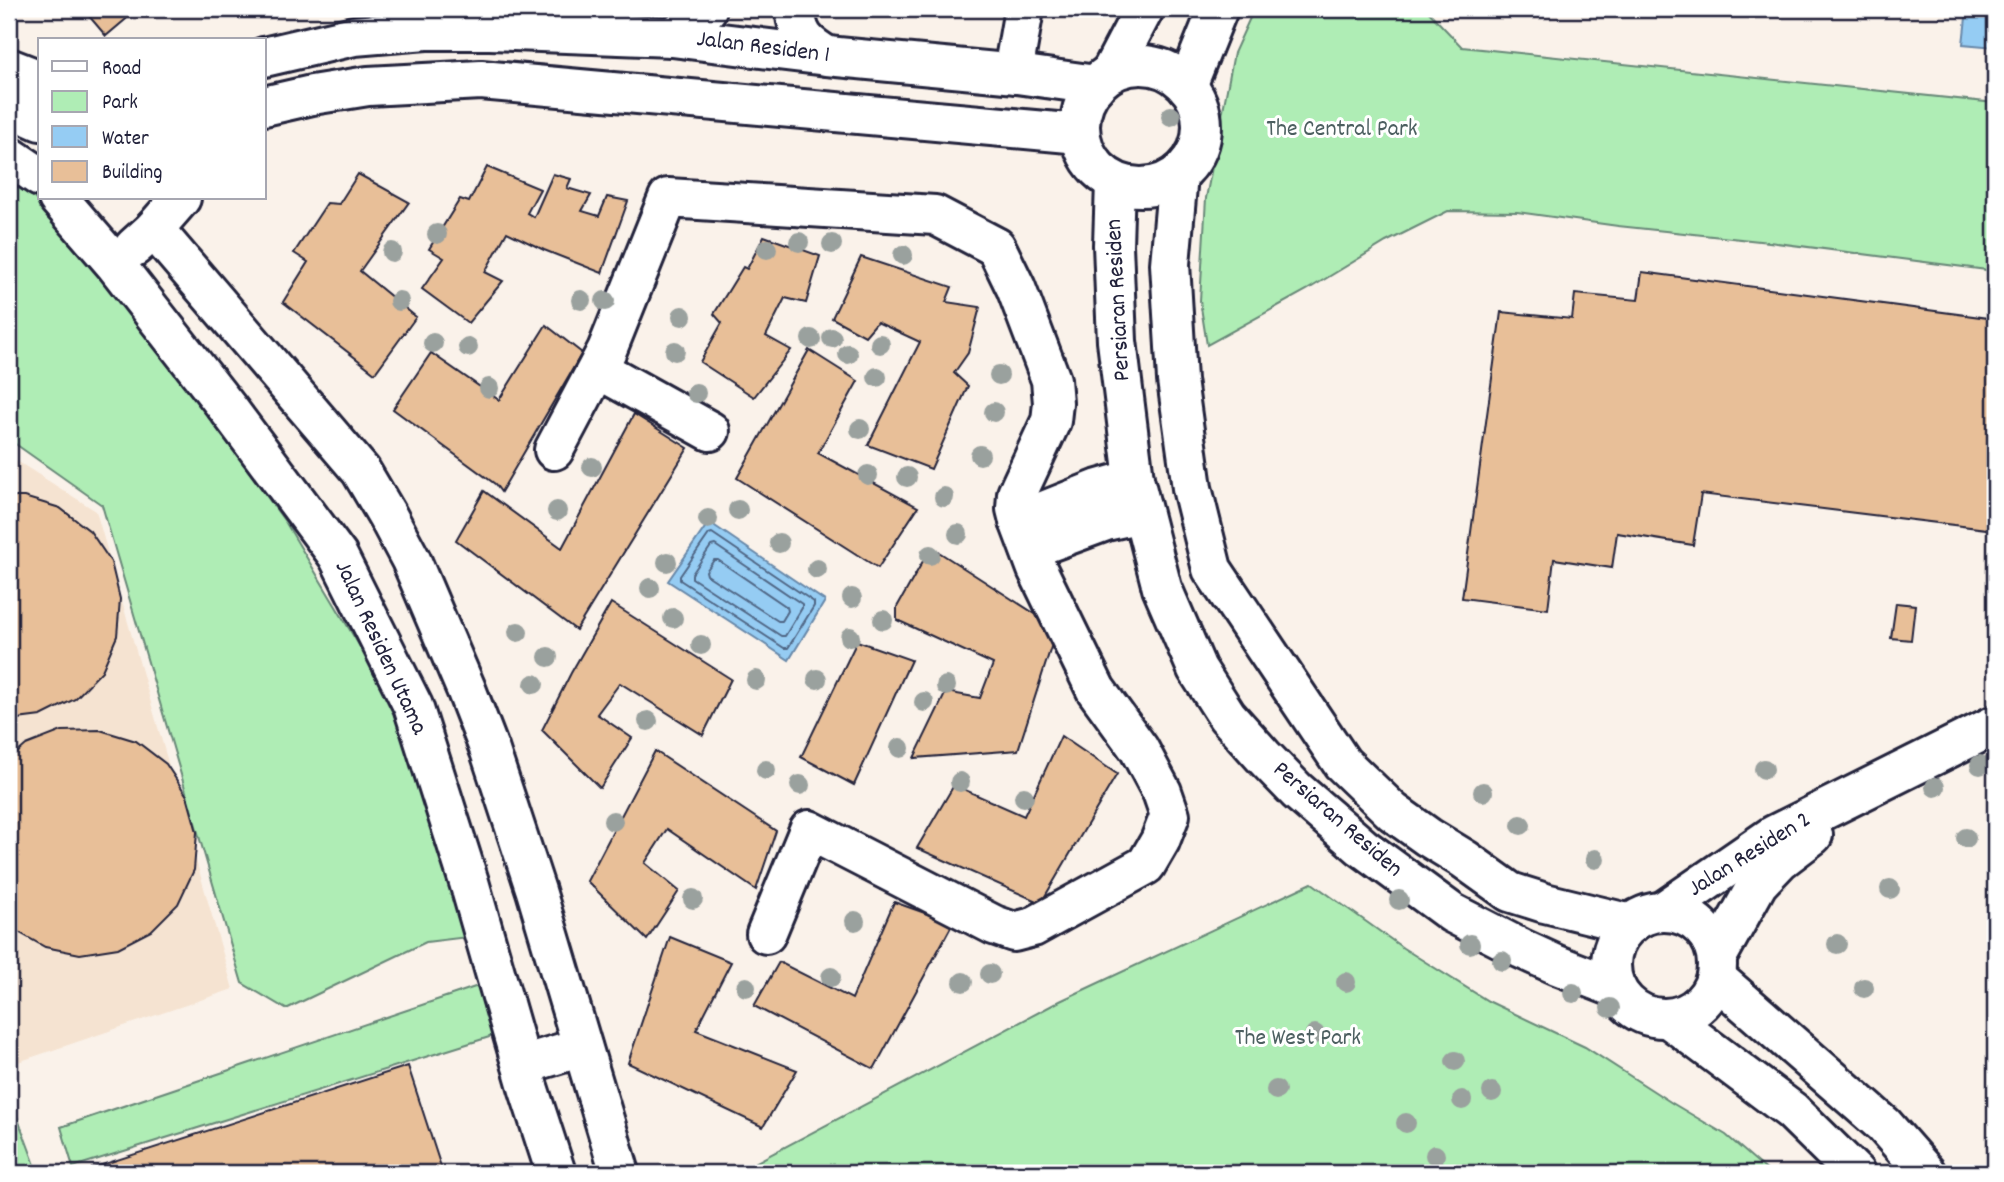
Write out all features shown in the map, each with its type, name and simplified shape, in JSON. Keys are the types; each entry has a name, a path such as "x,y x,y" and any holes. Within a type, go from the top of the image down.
{"street":[{"path":"672,37 692,24 707,9"},
{"path":"795,9 800,34 808,44 827,56"},
{"path":"1017,74 1016,55 1024,9"},
{"path":"1103,78 1130,66 1152,66 1171,73 1187,86 1198,103 1202,122 1200,142 1192,160 1178,174 1164,183 1148,187 1131,187 1115,182 1098,170 1086,154 1080,134 1080,116 1086,99 1103,78 1144,9"},
{"path":"1187,86 1218,9"},
{"name":"Jalan Residen 1","path":"266,57 354,36 426,30 672,37 827,56 1017,74 1103,78"},
{"path":"9,68 38,79"},
{"path":"266,106 368,86 481,80 1080,134"},
{"path":"9,91 31,117 38,120"},
{"path":"9,156 38,176"},
{"name":"Persiaran Residen","path":"1178,174 1170,264 1177,380 1192,488 1212,569 1342,763 1393,812 1510,892 1545,904 1646,918"},
{"name":"Persiaran Residen","path":"1115,182 1113,245 1117,341 1138,496 1162,588 1197,669 1227,716 1297,791 1362,847 1452,913 1534,954 1616,988"},
{"path":"554,450 598,369 668,198 935,215 996,247 1016,288 1051,380 1054,403 1051,421 1017,494 1016,509 1037,569 1096,690 1139,749 1162,792 1170,815 1160,841 1146,865 1033,927 1014,932 994,925 809,830 766,934"},
{"name":"Jalan Residen Utama","path":"60,200 115,264 237,420 338,556 412,706 469,882 556,1173"},
{"path":"115,264 154,229 179,200"},
{"path":"154,229 361,471 411,560 490,751 536,891 620,1173"},
{"path":"598,369 710,431"},
{"path":"1024,535 1106,521 1138,496"},
{"name":"Jalan Residen 2","path":"1646,918 1774,835 1995,725"},
{"name":"Jalan Residen 2","path":"1717,967 1758,883 1780,860 1814,834 1841,802"},
{"path":"1681,914 1698,924 1711,938 1717,967 1709,993 1699,1006 1685,1014 1668,1018 1647,1015 1629,1005 1616,988 1611,971 1612,954 1619,937 1646,918 1681,914"},
{"path":"1717,967 1884,1125 1926,1173"},
{"path":"1668,1018 1792,1111 1855,1173"},
{"path":"522,1065 582,1047"}],"shaded area":[{"path":"9,456 96,511 233,989 12,1064 9,1053"}],"green space":[{"name":"The Central Park","path":"1254,9 1426,9 1462,47 1995,103 1995,271 1517,212 1448,211 1386,242 1307,290 1207,345 1200,301 1206,198 1234,53"},
{"path":"9,172 105,271 286,523 387,692 465,906 499,1034 73,1167 61,1127 478,986 467,937 426,942 286,1009 242,983 102,505 14,443 9,444"},
{"name":"The West Park","path":"1312,883 1403,948 1488,1001 1585,1047 1726,1135 1770,1173 736,1173 1060,1001"},
{"path":"9,1095 38,1173 9,1173"}],"water":[{"path":"1967,9 1995,9 1995,47 1963,44"},
{"path":"709,522 825,601 789,660 668,581"}],"building":[{"path":"83,9 138,9 106,36"},
{"path":"487,167 540,189 527,213 534,217 553,174 571,179 567,188 591,195 582,211 599,216 607,197 628,201 602,273 507,232 485,272 503,281 468,323 422,289 444,258 429,249 460,199 469,202"},
{"path":"358,174 409,202 360,271 416,317 375,373 283,302 308,262 294,253 327,203 339,204"},
{"path":"764,236 820,256 806,303 785,298 766,336 791,350 754,397 700,362 722,323 714,314 743,267 747,269"},
{"path":"861,257 952,287 946,302 980,307 968,353 954,373 968,386 931,469 868,445 920,342 877,322 865,336 832,318"},
{"path":"1642,272 1995,319 1995,530 1701,494 1693,545 1617,533 1612,568 1554,559 1548,609 1462,598 1501,312 1572,319 1575,294 1638,300"},
{"path":"546,325 582,353 501,492 495,484 393,409 431,353 499,400"},
{"path":"809,350 858,381 818,453 918,507 878,568 737,478"},
{"path":"634,414 688,448 576,630 456,540 484,491 562,548"},
{"path":"9,497 24,497 60,508 90,531 111,562 120,599 117,636 102,671 75,699 41,716 9,720"},
{"path":"931,547 1043,619 1052,644 1018,750 914,758 946,692 980,698 993,664 897,620 897,607"},
{"path":"611,603 731,679 703,735 620,683 597,714 632,738 600,788 542,730"},
{"path":"1896,603 1915,605 1911,640 1891,638"},
{"path":"857,641 911,660 854,785 801,757"},
{"path":"100,730 136,741 166,764 187,796 197,832 194,870 178,904 151,931 118,948 80,954 45,947 9,924 9,760 26,745 62,731"},
{"path":"1061,736 1117,774 1041,903 917,848 954,785 1024,816"},
{"path":"655,751 776,831 756,890 667,829 645,863 679,891 647,940 587,881"},
{"path":"894,902 953,923 874,1069 754,1006 779,962 852,999"},
{"path":"670,937 731,962 696,1030 797,1070 763,1127 628,1063"},
{"path":"408,1066 443,1173 94,1173 92,1168"}]}
